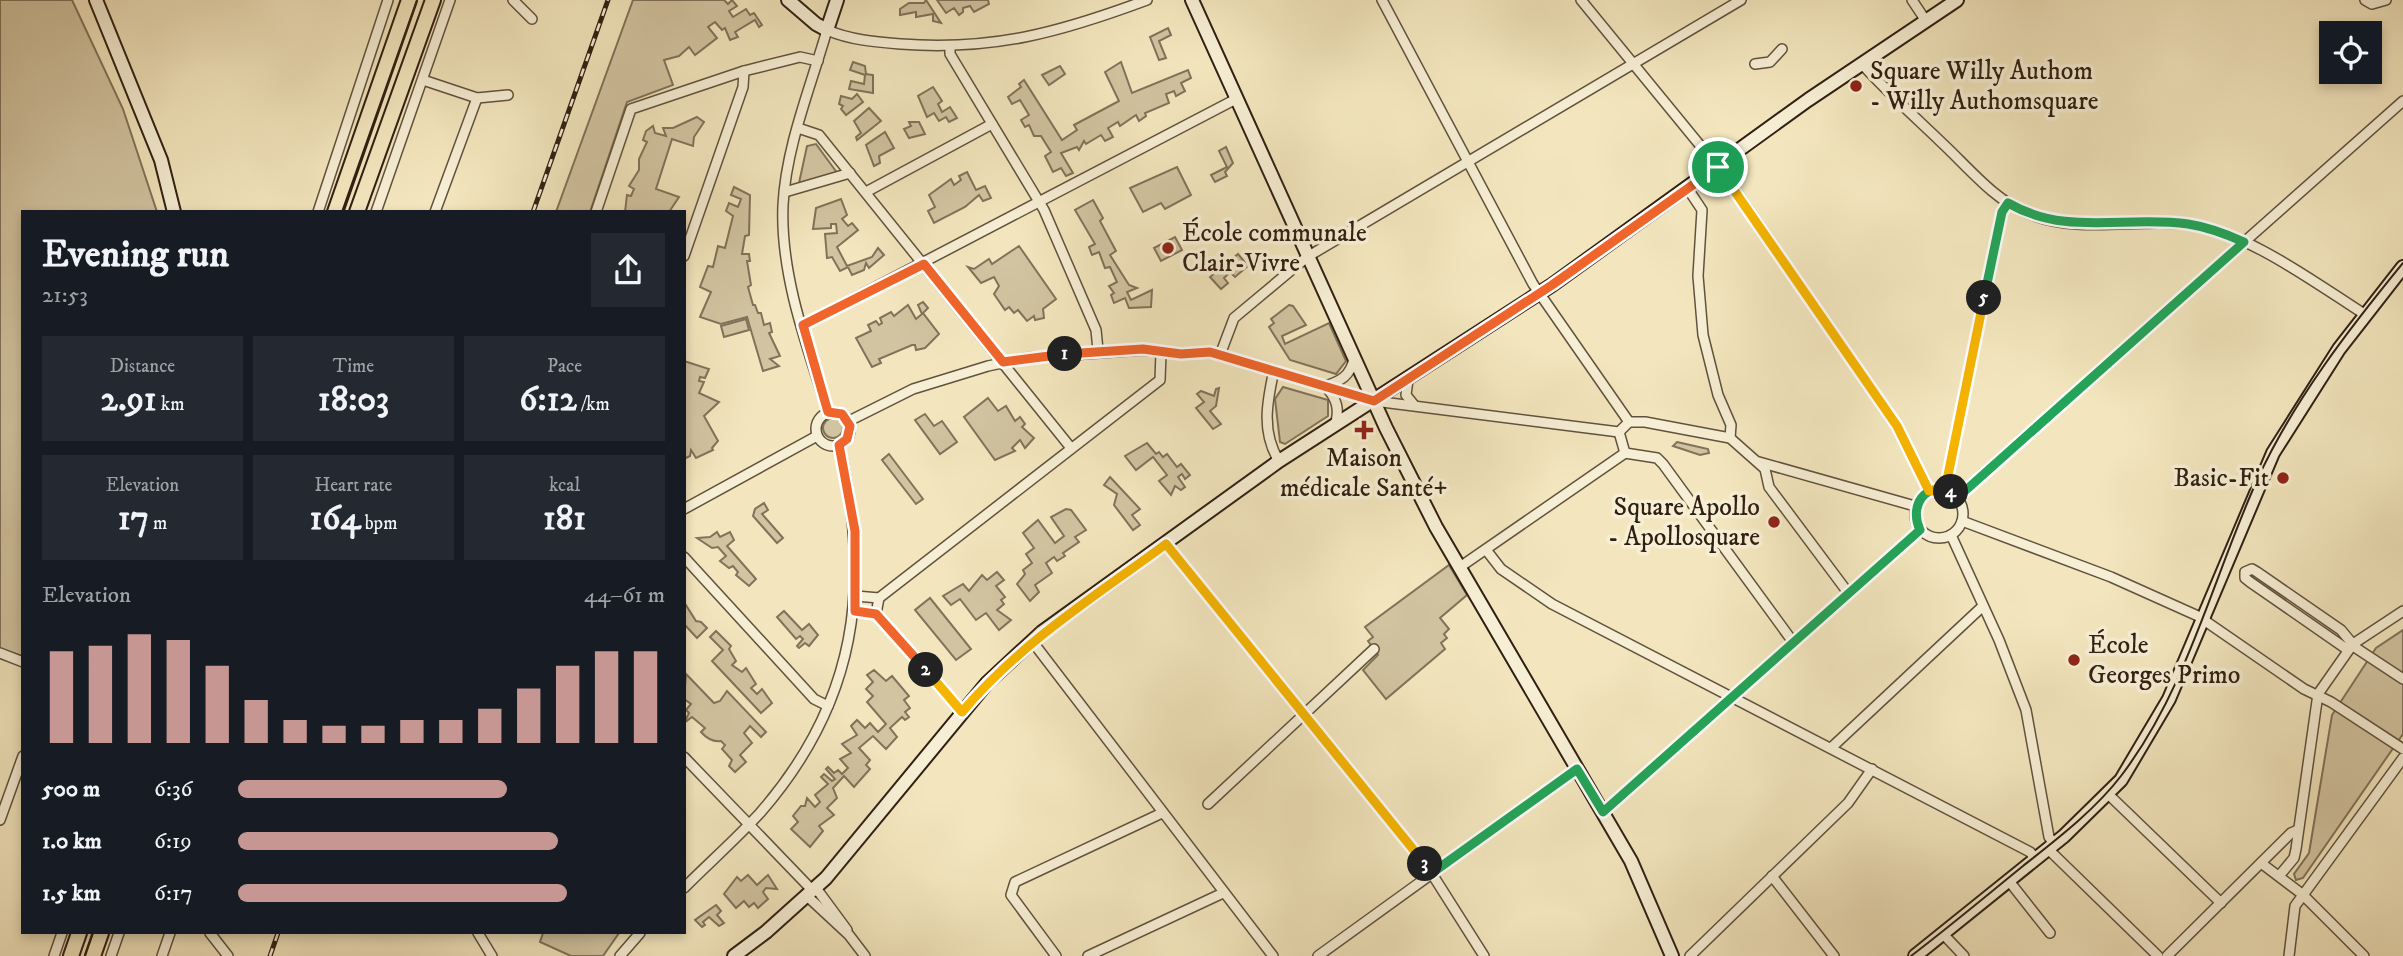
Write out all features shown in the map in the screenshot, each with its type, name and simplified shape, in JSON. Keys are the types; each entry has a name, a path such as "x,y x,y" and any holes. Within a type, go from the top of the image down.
{"main road":[{"path":"336,210 409,0"},
{"path":"357,210 433,0"},
{"path":"71,956 79,934"},
{"path":"93,956 101,934"}],"street":[{"path":"87,0 114,58 120,63"},
{"path":"96,0 162,160 174,210"},
{"path":"319,210 388,0"},
{"path":"377,210 450,0"},
{"path":"513,0 532,19"},
{"path":"788,0 827,30 880,43 950,46 1053,33 1147,0"},
{"path":"828,412 788,269 785,192 798,128 837,0"},
{"path":"1192,0 1374,401 1460,567 1631,861 1672,956"},
{"path":"1382,0 1539,293 1629,422"},
{"path":"1581,0 1718,167 1897,426 1929,491"},
{"path":"1220,355 1234,318 1307,257 1741,0"},
{"path":"1912,0 1926,20"},
{"path":"734,956 812,892 987,683 1032,641 1279,461 1539,293 1862,64 1957,0"},
{"path":"2365,0 2372,4 2386,0"},
{"path":"950,46 950,54 1039,202 1096,330 1098,350"},
{"path":"1755,64 1770,62 1782,49"},
{"path":"597,210 631,109 744,71 800,57 818,61"},
{"path":"1862,64 1902,107 2008,203 2049,221 2186,224 2225,233 2364,314"},
{"path":"686,250 743,88 744,71"},
{"path":"423,80 477,98 508,95"},
{"path":"436,210 477,98"},
{"path":"803,325 1236,99"},
{"path":"1957,497 2403,101"},
{"path":"866,192 992,124"},
{"path":"798,128 819,135 1071,448"},
{"path":"785,192 850,173"},
{"path":"1688,189 1702,210 1698,276 1703,335 1718,395 1731,425 1730,438"},
{"path":"1945,490 2002,212 2008,203"},
{"path":"1915,956 2051,847 2108,794 2125,774 2155,726 2205,620 2269,461 2293,418 2364,314 2403,267"},
{"path":"849,421 913,389 1003,362 1098,350 1143,349 1161,353 1210,352 1374,401 1619,432"},
{"path":"876,614 879,598 1160,380 1161,353"},
{"path":"1325,386 1343,379 1352,369 1354,359"},
{"path":"1274,370 1266,411 1272,449 1279,461"},
{"path":"1408,380 1406,395 1415,405"},
{"path":"1325,386 1336,398 1338,416 1335,425"},
{"path":"828,412 838,412 849,421 849,435 839,445 824,444 817,436 817,422 828,412"},
{"path":"1619,432 1629,422 1645,422 1730,438 1765,469 1769,487 1849,594"},
{"path":"1619,432 1625,453"},
{"path":"686,508 817,436"},
{"path":"686,886 749,823 811,742 828,706 855,611 856,596 854,520 839,445"},
{"path":"1460,567 1487,551 1625,453 1657,458 1793,642"},
{"path":"1753,460 1916,506"},
{"path":"1945,490 1957,497 1962,504 1962,521 1951,535 1935,538 1920,530 1915,519 1916,506 1929,491 1945,490"},
{"path":"1962,521 2111,577 2205,620 2304,689 2318,694 2403,749"},
{"path":"1603,812 1920,530"},
{"path":"1951,535 2026,710 2051,847 2158,956"},
{"path":"1166,544 1432,873 1484,956"},
{"path":"1487,551 1501,569 1552,604 2030,852 2036,859"},
{"path":"686,559 814,699 828,706"},
{"path":"2350,647 2341,630 2257,572 2252,569 2245,572 2245,578 2250,582 2350,647 2403,679"},
{"path":"856,596 879,598"},
{"path":"1831,748 1983,606"},
{"path":"855,611 876,614 962,712"},
{"path":"2279,876 2294,858 2318,694 2350,647 2403,611"},
{"path":"1032,641 1273,956"},
{"path":"1208,804 1374,649"},
{"path":"0,653 21,661"},
{"path":"2289,956 2295,906 2403,758"},
{"path":"686,759 842,920 849,935 865,956"},
{"path":"0,820 21,762"},
{"path":"1318,956 1577,769"},
{"path":"1690,956 1848,803 1872,769"},
{"path":"2108,794 2221,903"},
{"path":"1056,956 1011,895 1015,882 1162,813"},
{"path":"2167,956 2291,833 2298,830"},
{"path":"2261,863 2302,894 2364,956"},
{"path":"1772,876 1834,956"},
{"path":"2008,881 2050,933"},
{"path":"1087,956 1223,893"},
{"path":"54,956 62,934"},
{"path":"111,956 119,934"},
{"path":"162,956 170,934"},
{"path":"211,934 228,956"},
{"path":"478,934 489,955"},
{"path":"620,956 639,934"},
{"path":"1943,934 1964,956"}],"shaded area":[{"path":"0,0 72,0 123,109 156,210 21,210 21,655 0,649"},
{"path":"633,0 724,0 728,4 732,0 737,6 729,11 733,17 746,9 750,15 754,13 762,25 759,27 755,20 735,32 738,37 730,40 725,28 722,30 715,22 708,27 717,38 695,55 689,47 679,56 664,60 673,85 627,102 591,210 557,210"},
{"path":"926,0 941,23 933,21 933,14 916,17 916,12 900,15 900,9 909,3 924,3"},
{"path":"937,0 988,0 989,4 974,12 970,6 963,8 959,15 954,8 946,13"},
{"path":"1168,28 1171,35 1159,41 1166,58 1159,60 1150,37"},
{"path":"853,62 865,66 866,74 873,75 873,93 849,89 851,81 864,84 865,75 850,70"},
{"path":"1121,62 1132,93 1188,70 1191,78 1181,83 1185,91 1176,96 1174,91 1166,94 1169,103 1145,113 1146,116 1139,121 1136,115 1120,126 1118,122 1108,128 1113,137 1105,141 1101,135 1086,144 1084,141 1079,150 1077,147 1061,153 1073,173 1066,176 1061,168 1053,172 1045,156 1051,152 1041,136 1034,136 1029,125 1025,127 1021,120 1029,115 1020,100 1012,104 1008,97 1021,87 1019,84 1024,80 1062,140 1077,130 1074,125 1119,101 1105,72"},
{"path":"1060,66 1065,74 1049,85 1042,75"},
{"path":"933,87 942,101 938,104 942,112 950,107 957,118 949,122 946,117 939,121 934,113 927,117 918,96"},
{"path":"857,94 863,102 846,115 841,109 843,106 839,104 841,96 852,99"},
{"path":"869,108 881,121 857,140 856,137 861,133 854,121"},
{"path":"697,117 704,122 694,137 693,146 672,139 656,189 679,197 670,210 625,210 627,195 631,196 634,189 629,186 639,170 639,159 647,142 643,140 646,131 653,126 655,133 666,136 663,128 673,128"},
{"path":"909,122 919,122 925,134 909,138 904,129 911,126"},
{"path":"885,132 894,148 879,156 880,163 874,166 866,145"},
{"path":"816,144 838,174 799,183 807,146"},
{"path":"1226,147 1233,163 1225,172 1227,176 1215,182 1211,175 1227,167 1219,151"},
{"path":"1177,167 1191,195 1165,209 1161,203 1143,212 1130,188"},
{"path":"967,172 976,190 985,186 991,198 983,201 979,195 965,207 934,223 928,211 935,207 929,195 951,179 954,185 961,180 959,176"},
{"path":"734,187 750,195 749,235 745,236 742,254 749,254 750,261 747,261 751,285 748,287 753,305 758,313 761,313 764,325 770,323 772,332 769,333 780,356 770,359 779,366 763,371 747,317 721,324 700,317 711,292 700,287 708,266 713,267 718,246 725,248 733,216 726,211 729,203 738,207 741,199 731,195"},
{"path":"841,199 847,215 842,219 848,226 852,223 858,230 837,247 847,266 872,257 878,248 884,255 869,268 866,263 864,270 852,275 848,267 840,271 832,257 827,258 825,234 837,233 836,224 831,224 831,228 813,229 816,208"},
{"path":"1093,200 1103,218 1100,221 1116,251 1110,255 1129,285 1137,288 1127,292 1131,300 1152,290 1151,307 1129,308 1125,298 1114,303 1111,295 1114,293 1109,286 1117,282 1110,267 1105,268 1099,252 1092,255 1089,247 1095,244 1075,210"},
{"path":"1175,237 1182,250 1161,261 1154,248"},
{"path":"1019,246 1056,299 1043,309 1044,318 1035,320 1034,316 1027,321 1018,310 1014,313 1009,307 1005,310 994,294 999,286 994,277 981,283 968,267 974,269 989,259 992,264"},
{"path":"1238,254 1248,266 1235,277 1230,272 1224,278 1228,283 1221,289 1210,277"},
{"path":"923,302 928,308 923,313 939,334 925,348 916,350 915,345 912,345 879,359 881,363 872,367 856,338 871,331 868,325 876,321 879,325 882,323 880,318 891,312 894,316 908,305 916,319 922,314 918,305"},
{"path":"1289,305 1293,306 1306,325 1282,336 1285,344 1329,323 1346,361 1336,374 1290,360 1269,327 1274,323 1271,319"},
{"path":"746,319 749,330 724,337 721,326"},
{"path":"686,362 709,369 705,378 700,377 699,381 704,382 699,393 719,402 704,416 718,441 713,450 696,458 691,450 690,456 686,458"},
{"path":"1283,387 1328,400 1328,416 1285,444 1280,442 1275,399"},
{"path":"1219,388 1216,406 1210,411 1221,424 1213,429 1196,408 1204,402 1197,394 1201,391 1214,396"},
{"path":"988,398 998,411 1006,406 1015,421 1020,417 1025,424 1022,427 1034,438 1025,448 1020,440 1012,448 1015,451 995,460 964,417"},
{"path":"925,414 934,426 942,421 957,442 940,454 915,420"},
{"path":"833,418 840,421 843,428 840,435 833,438 826,435 823,428 826,421"},
{"path":"1677,442 1708,449 1709,453 1700,455 1673,446"},
{"path":"1147,443 1156,454 1159,452 1163,457 1167,454 1177,467 1181,464 1190,475 1185,479 1182,474 1178,477 1185,487 1181,490 1175,486 1171,495 1159,481 1167,475 1153,457 1136,470 1125,456"},
{"path":"889,454 923,499 916,504 882,460"},
{"path":"1110,477 1140,509 1132,515 1140,525 1133,530 1114,505 1117,494 1104,485"},
{"path":"764,503 768,510 762,514 783,538 777,543 753,516 755,509"},
{"path":"1066,509 1071,510 1086,530 1075,537 1079,542 1063,553 1065,556 1057,561 1054,557 1046,563 1052,573 1035,585 1039,592 1030,601 1017,584 1025,574 1023,570 1032,563 1026,554 1034,548 1023,533 1038,520 1055,543 1064,536 1051,517"},
{"path":"717,532 720,537 730,532 734,540 727,546 756,579 749,586 736,575 738,572 733,566 729,568 720,561 726,556 718,547 712,548 697,538 710,537"},
{"path":"1449,565 1467,595 1440,618 1449,629 1444,634 1447,638 1441,643 1445,649 1386,699 1363,670 1378,655 1368,641 1373,637 1365,627"},
{"path":"997,572 1004,580 996,586 1005,597 1001,600 1004,604 997,610 1011,620 999,630 986,613 976,620 960,599 951,605 943,596 963,584 969,591 982,575 987,580"},
{"path":"930,598 971,649 956,660 915,610"},
{"path":"686,605 696,621 707,628 697,638 686,626"},
{"path":"784,611 802,630 809,624 818,635 809,646 805,643 799,648 797,646 803,639 800,636 796,639 777,617"},
{"path":"2403,630 2403,734 2303,878 2296,880 2294,874 2309,853 2332,715 2376,648"},
{"path":"716,631 731,646 729,649 736,661 732,665 742,672 746,668 756,684 751,688 757,694 762,689 772,703 761,713 712,661 723,650 710,637"},
{"path":"874,670 886,681 892,676 909,696 904,700 910,708 905,712 909,717 905,720 902,717 890,728 897,737 886,749 873,736 859,748 870,760 866,765 870,769 854,787 844,776 833,788 837,798 827,808 834,815 819,826 823,831 810,847 791,829 798,822 793,816 801,806 805,806 807,798 815,807 820,802 815,795 828,784 821,777 824,774 832,781 835,779 826,769 828,767 834,773 838,770 842,774 848,768 840,759 851,753 842,744 857,735 851,726 857,720 865,728 870,723 878,732 886,724 867,702 873,696 866,689 873,682 867,675"},
{"path":"686,674 714,703 720,701 727,691 766,732 761,737 750,726 744,733 752,743 740,755 746,762 735,772 729,766 732,760 722,749 725,745 721,741 706,737 701,732 705,728 692,717 686,722 689,713 686,710 691,704 686,700"},
{"path":"748,875 757,885 768,875 777,889 766,888 763,892 768,899 758,908 754,903 749,907 744,901 736,908 724,894 737,877 741,881"},
{"path":"716,905 721,911 717,915 724,923 719,926 709,917 702,927 695,920"},
{"path":"543,934 618,934 603,956 571,956 540,942"}],"tram line":[{"path":"343,210 417,0"},
{"path":"1911,956 2075,824 2121,776 2144,742 2182,669 2242,516 2272,449 2324,366 2403,263"},
{"path":"85,956 93,934"}],"railway":[{"path":"534,210 608,0"},
{"path":"270,956 278,934"}],"place":[{"name":"Square Willy Authom - Willy Authomsquare","path":"1856,86"},
{"name":"École communale Clair-Vivre","path":"1168,248"},
{"name":"Maison médicale Santé+","path":"1364,430"},
{"name":"Basic-Fit","path":"2283,478"},
{"name":"Square Apollo - Apollosquare","path":"1774,522"},
{"name":"École Georges Primo","path":"2074,660"}],"route":[{"path":"1718,167 1552,285 1374,401 1210,352 1181,354 1143,349 1098,350 1003,362 924,264 803,325 828,412 842,414 850,426 847,439 839,445 853,509 857,579 855,611 876,614 962,712 987,683 1042,632 1166,544 1432,873 1577,769 1603,812 1920,530 1915,519 1916,506 1923,495 1937,489 1957,497 1961,494 2244,242 2225,233 2186,224 2049,221 2025,213 2008,203 2002,212 1945,490 1937,489 1929,491 1897,426 1718,167"}]}
